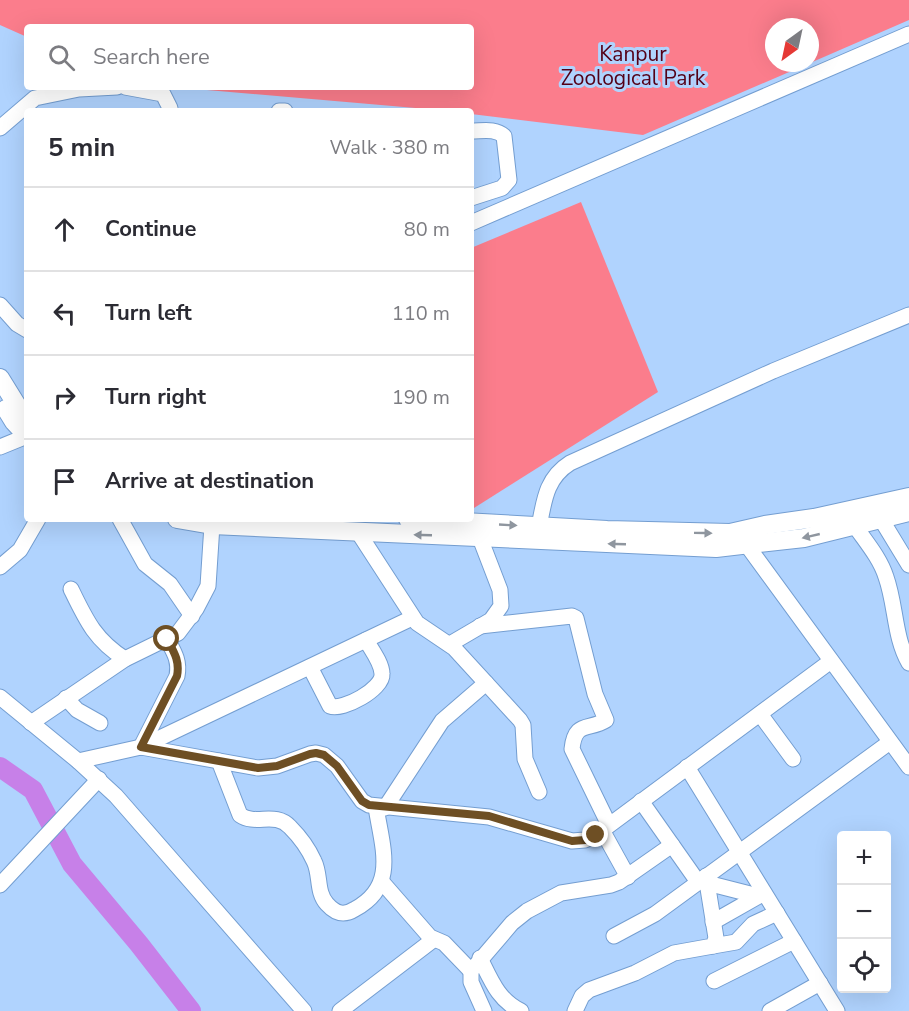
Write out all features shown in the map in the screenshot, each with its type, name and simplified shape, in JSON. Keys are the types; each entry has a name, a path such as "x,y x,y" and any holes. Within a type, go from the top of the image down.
{"main road":[{"path":"0,378 24,415"},
{"path":"0,398 14,422 24,433"},
{"path":"194,522 212,525 705,547 909,497"},
{"path":"457,522 730,533 742,538 804,538 909,512"}],"street":[{"path":"474,222 909,34"},
{"path":"0,128 35,98 74,90"},
{"path":"141,90 163,94 170,108"},
{"path":"474,131 492,130 504,136 509,180 502,188 474,197"},
{"path":"0,305 17,324 24,328"},
{"path":"539,527 545,494 559,470 570,463 773,371 909,315"},
{"path":"0,447 24,437"},
{"path":"881,519 909,565"},
{"path":"0,567 20,550 36,522"},
{"path":"122,522 145,564 173,588 192,615"},
{"path":"31,723 125,659 178,633 192,615 208,585 212,525"},
{"path":"855,526 883,568 890,588 902,647 909,663"},
{"path":"358,532 412,618 422,628 450,644 520,720 523,725 525,759 539,792"},
{"path":"450,644 497,614 501,606 500,590 480,538"},
{"path":"742,538 909,767"},
{"path":"71,589 88,625 108,647 125,659"},
{"path":"480,626 572,616 576,618 596,694 606,720 585,726 578,731 573,739 572,749 628,877"},
{"path":"78,760 141,747 412,618"},
{"path":"141,747 177,676 177,656 167,639"},
{"path":"310,667 330,706 334,708 344,706 373,690 381,681 382,670 366,640"},
{"path":"141,747 258,768 268,768 316,753 324,755 337,766 362,801 369,805 489,816 572,841 585,840 605,828 831,661"},
{"path":"219,761 240,815 253,820 279,819 291,827 314,861 323,899 337,913 345,914 363,904 377,891 382,882 385,869 381,807 442,721 486,683"},
{"path":"0,697 99,779 304,1011"},
{"path":"66,698 74,707 100,723"},
{"path":"760,714 793,759"},
{"path":"614,936 655,914 704,881 739,851 890,742"},
{"path":"687,767 739,851 761,895 777,913 837,1011"},
{"path":"0,885 99,779"},
{"path":"641,801 672,845 704,881 716,943 713,946"},
{"path":"484,1011 471,982 476,965 519,916 546,899 561,893 611,885 628,877 672,845"},
{"path":"704,881 761,895"},
{"path":"382,882 433,940 444,943 476,965 498,993 510,1005 521,1011"},
{"path":"713,922 761,895"},
{"path":"575,1011 582,996 589,990 635,973 674,953 736,942 753,924 777,913"},
{"path":"340,1011 433,940"},
{"path":"714,981 794,941"},
{"path":"770,1011 820,983"}],"green space":[{"name":"Kanpur Zoological Park","path":"0,0 909,0 909,20 819,59 819,18 765,18 765,72 789,72 643,135 474,114 474,108 415,108 207,90 474,90 474,24 24,24 24,36 0,25"},
{"path":"581,202 658,392 474,508 474,247"}],"waterway":[{"path":"0,767 33,790 72,864 191,1011"}],"route":[{"path":"167,639 177,656 177,676 141,747 258,768 277,766 316,753 331,760 362,801 369,805 489,816 572,841 585,840 596,835"}]}
